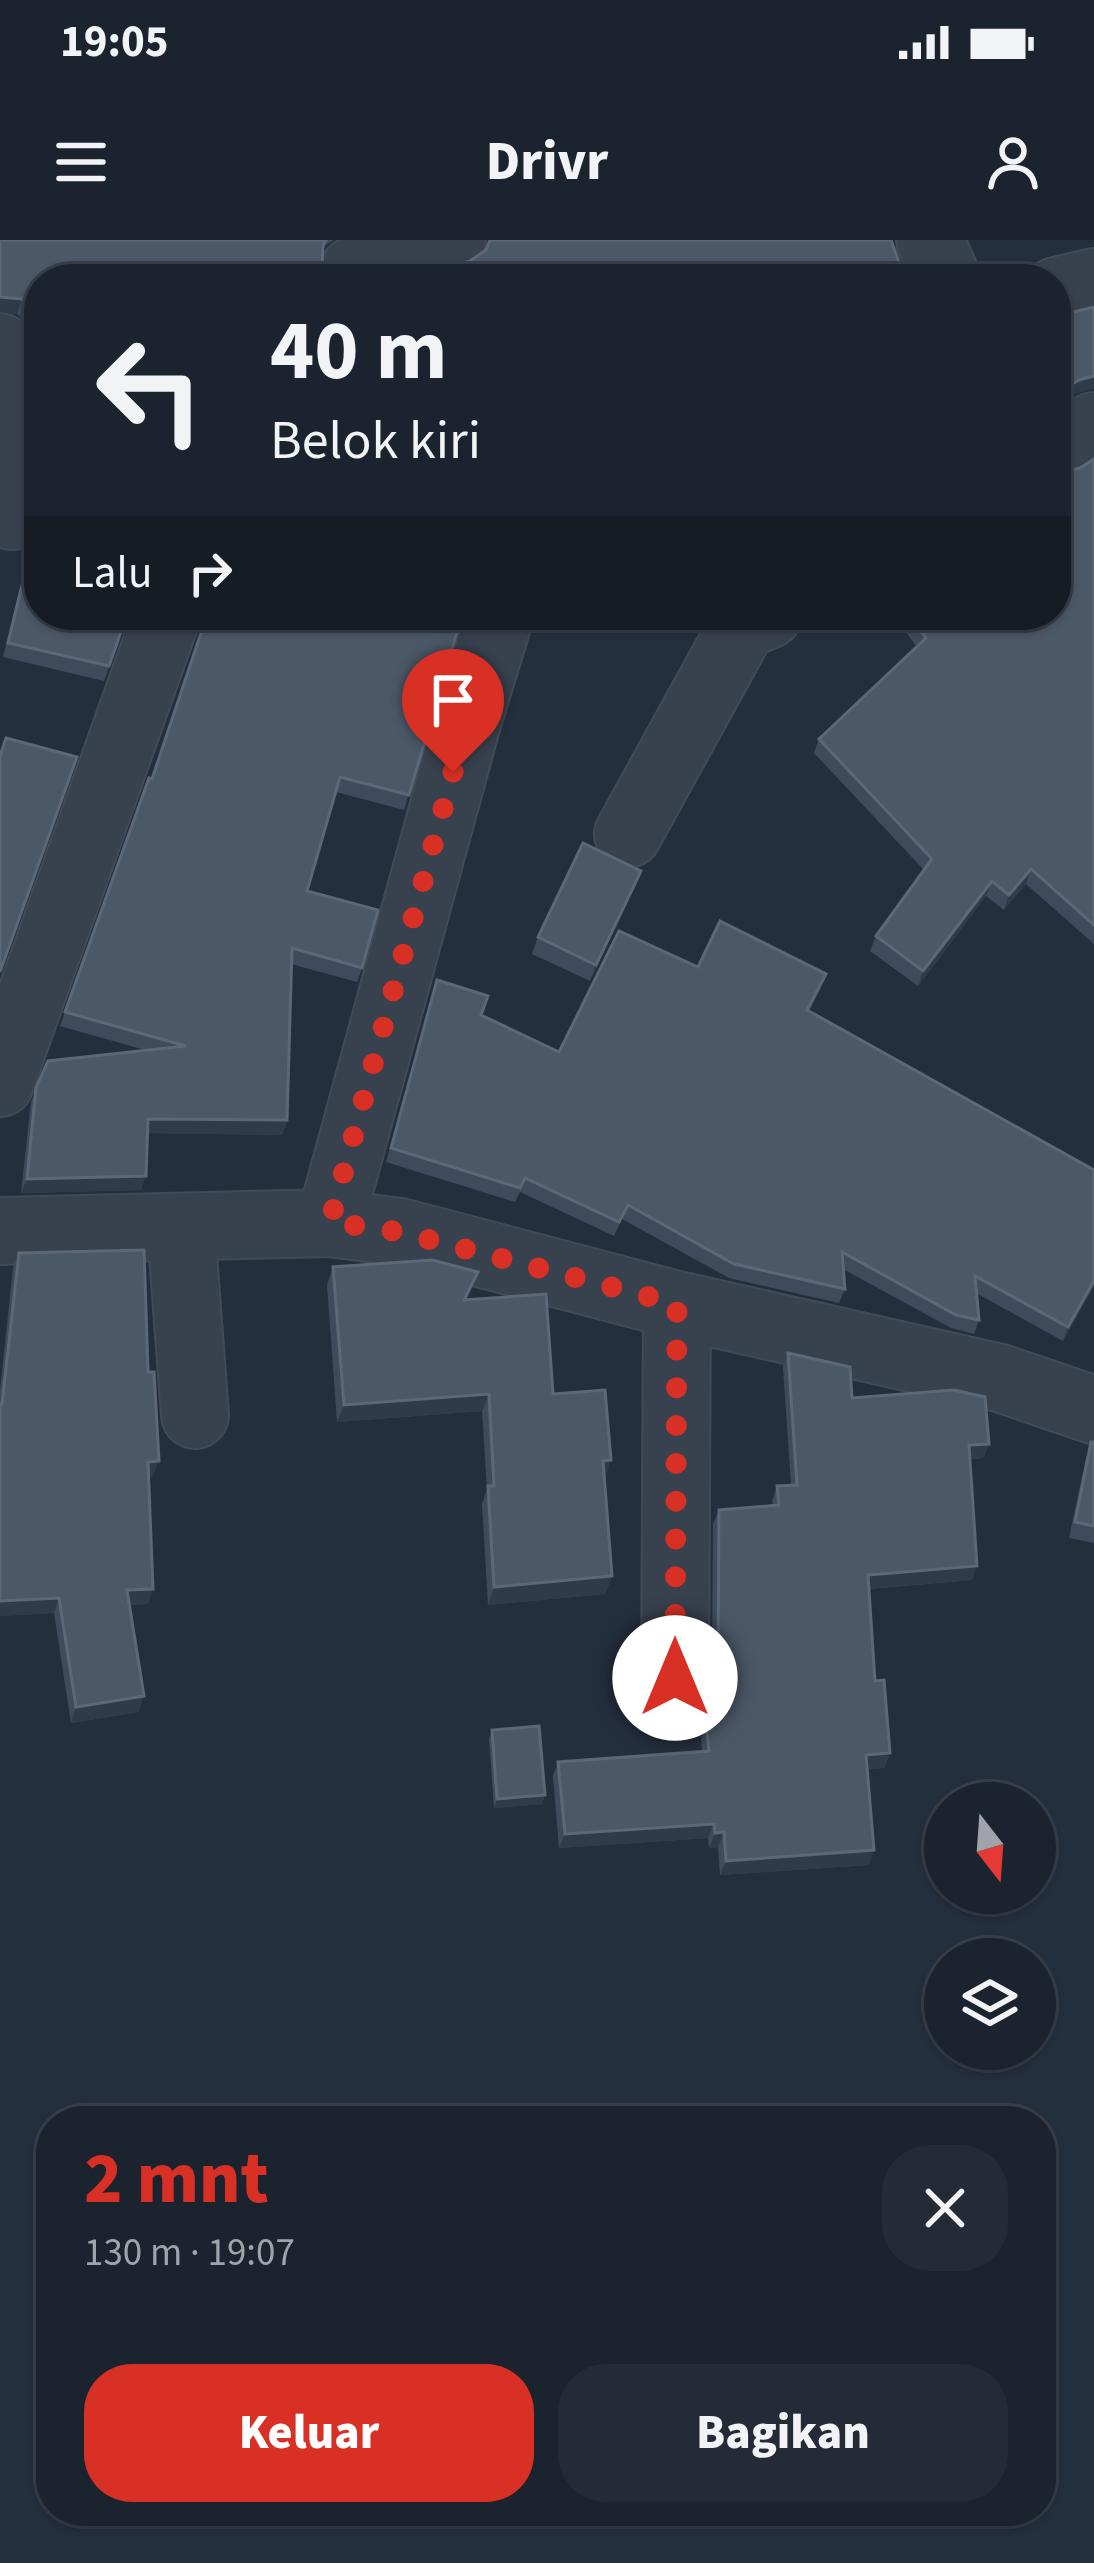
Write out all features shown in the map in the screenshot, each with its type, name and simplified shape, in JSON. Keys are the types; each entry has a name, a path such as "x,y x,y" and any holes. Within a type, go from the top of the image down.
{"street":[{"path":"353,264 452,240"},
{"path":"0,346 24,393"},
{"path":"17,529 24,473"},
{"path":"0,1083 162,630"},
{"path":"330,1222 495,630"},
{"path":"628,834 738,630"},
{"path":"0,1231 330,1222 400,1232 677,1304 1000,1378 1092,1407"},
{"path":"181,1228 196,1415"},
{"path":"675,1678 677,1304"}],"building":[{"path":"0,240 326,240 322,264 24,264 24,301 0,297"},
{"path":"490,240 891,240 900,264 460,264 486,250"},
{"path":"1094,307 1094,376 1071,385 1071,313"},
{"path":"1094,459 1094,925 1031,869 1009,895 992,881 923,971 876,936 932,859 819,739 926,638 920,630 1071,630 1071,470"},
{"path":"24,577 24,630 122,630 109,666 8,643"},
{"path":"202,630 458,630 409,795 340,777 307,891 378,910 362,968 292,948 287,1120 148,1119 146,1176 27,1179 36,1088 48,1061 186,1046 65,1012"},
{"path":"6,738 77,757 0,972 0,756"},
{"path":"583,843 641,871 596,965 538,937"},
{"path":"720,921 826,974 807,1010 1094,1170 1094,1281 1068,1327 975,1276 979,1320 956,1315 842,1252 845,1289 734,1264 628,1205 619,1222 525,1178 520,1188 391,1148 437,980 488,996 481,1015 559,1052 619,931 698,967"},
{"path":"144,1250 148,1372 154,1372 159,1461 148,1462 153,1589 127,1590 144,1696 76,1707 59,1598 0,1601 0,1404 19,1253"},
{"path":"432,1260 478,1272 464,1300 546,1294 553,1394 605,1390 611,1460 603,1461 612,1576 494,1587 489,1394 344,1405 333,1267"},
{"path":"788,1353 850,1367 852,1398 954,1390 985,1397 989,1444 969,1445 977,1566 868,1575 875,1681 884,1680 890,1753 866,1755 874,1850 726,1861 724,1832 715,1833 714,1824 565,1834 558,1762 709,1751 710,1685 718,1664 719,1510 779,1505 777,1486 797,1485"},
{"path":"1094,1442 1094,1526 1075,1522"},
{"path":"539,1726 545,1795 497,1799 492,1730"}],"route":[{"path":"453,772 330,1222 400,1232 677,1304 675,1678"}]}
